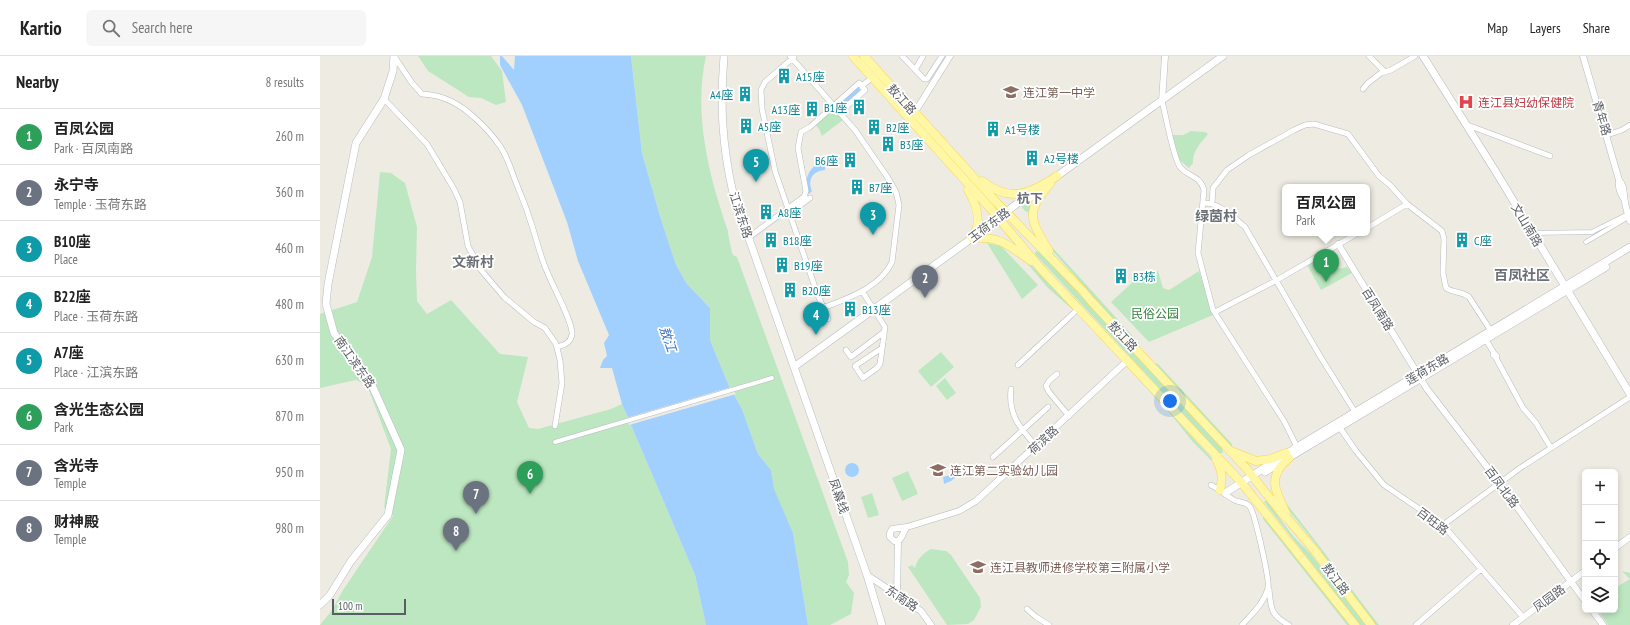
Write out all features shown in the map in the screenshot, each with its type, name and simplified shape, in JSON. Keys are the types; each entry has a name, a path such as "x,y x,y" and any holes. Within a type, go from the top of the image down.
{"main road":[{"name":"南江滨东路","path":"320,605 330,595 351,561 388,514 401,450 371,383 334,333 323,306 356,143 384,99 393,70 394,56"},
{"name":"江滨东路","path":"724,56 721,86 722,124 724,148 733,193 794,367"},
{"name":"敖江路","path":"853,56 998,218 1042,270 1243,484 1355,625"},
{"name":"敖江路","path":"864,56 966,169 1054,260 1230,451 1315,551 1371,625"},
{"path":"966,169 998,191 1023,196 1057,176 1223,56"},
{"name":"文山南路","path":"1423,56 1630,394"},
{"path":"960,175 977,208 977,229 972,238 991,238 1003,242 1042,270"},
{"path":"1054,260 1036,230 1032,216 1042,192 1057,176"},
{"name":"玉荷东路","path":"794,367 972,238 1006,212 1023,196"},
{"path":"1029,254 1028,247 1031,244 1040,246"},
{"name":"莲荷东路","path":"1288,456 1298,447 1355,412 1486,340 1630,247"},
{"name":"莲荷东路","path":"1225,493 1243,484 1288,456 1340,428 1491,330 1630,253"},
{"name":"凤幕线","path":"794,367 867,575 882,625"},
{"path":"1210,450 1221,470 1225,493"},
{"path":"1220,459 1230,451 1256,461 1288,456"},
{"path":"1288,456 1279,469 1275,482 1277,494 1288,519"}],"street":[{"path":"394,56 412,83 422,94 436,95 446,98 466,110 487,129 500,147 508,163 530,220 550,280 569,322 572,333 570,340 566,345 560,346"},
{"path":"902,56 924,79 927,78 942,56"},
{"path":"915,70 923,56"},
{"path":"915,112 950,56"},
{"path":"1165,56 1162,101 1176,157 1180,167 1196,177 1203,186 1204,190 1198,253 1215,312 1284,421 1298,447"},
{"path":"1369,56 1384,72"},
{"path":"1363,89 1381,73 1391,70 1415,56"},
{"name":"青年路","path":"1583,56 1607,135 1619,180 1618,185 1624,199 1628,217"},
{"path":"823,308 862,291 884,276 892,262 898,205 896,192 888,178 855,130 792,57 765,82 761,90 761,97 773,166 823,308 828,319"},
{"path":"863,86 872,78"},
{"path":"748,238 789,212 807,196 798,148 801,132 810,127 859,83 863,86"},
{"path":"840,112 865,90 863,86"},
{"path":"384,99 427,144 454,189 460,202 468,246 481,270 504,297 534,322 544,328 556,344 560,360 562,382 555,426"},
{"path":"1212,202 1213,188 1226,170 1249,155 1294,130 1305,125 1314,124 1348,134 1379,176 1408,204 1442,231 1444,239 1443,273 1446,288 1448,290 1465,293 1469,296 1491,330"},
{"path":"1464,124 1550,156"},
{"path":"1607,135 1622,130 1630,125"},
{"path":"1203,203 1212,202 1246,227 1320,356 1355,412"},
{"path":"1370,226 1408,204"},
{"path":"789,212 796,226"},
{"path":"1532,233 1592,232 1628,217"},
{"path":"1586,242 1628,217"},
{"path":"1215,312 1277,280 1353,236"},
{"name":"百凤南路","path":"1338,244 1420,376"},
{"path":"862,291 885,327 880,364 878,368 863,378 855,366 882,348"},
{"path":"836,294 839,301"},
{"path":"1018,365 1079,308"},
{"path":"846,350 851,357 884,332"},
{"path":"1486,340 1523,408 1536,423 1551,448"},
{"path":"868,344 874,353"},
{"name":"荷滨路","path":"898,541 894,541 891,538 891,531 901,526 906,527 973,504 1128,360"},
{"path":"1057,374 1049,380 1046,386 1049,392 1069,416"},
{"name":"百凤北路","path":"1420,376 1582,597"},
{"path":"555,442 772,378"},
{"path":"1011,389 1010,405 1012,414 1021,430 1036,446"},
{"path":"1443,525 1498,482 1630,397"},
{"path":"993,457 1048,407"},
{"name":"百旺路","path":"1340,428 1356,451 1384,485 1443,525 1523,617"},
{"path":"1211,484 1235,501 1245,502 1250,507 1257,529 1269,586 1270,608 1274,615 1289,625"},
{"name":"荷滨路","path":"897,594 898,541 906,527"},
{"path":"1618,546 1630,537"},
{"path":"1416,625 1481,569"},
{"name":"凤园路","path":"1513,625 1582,573"},
{"name":"东南路","path":"867,575 923,613 931,625"},
{"path":"1242,625 1263,601 1269,586"},
{"path":"1027,609 1049,625"},
{"path":"1594,613 1603,625"}],"green space":[{"path":"418,56 491,56 502,71 506,102 496,105 481,98 469,97 428,71"},
{"path":"631,56 706,56 702,78 701,100 705,145 709,167 728,231 732,254 737,257 848,562 849,575 846,582 854,593 851,614 830,625 808,625 793,533 773,489 771,470 758,454 742,409 729,386 710,340 710,308 687,284 676,265 642,153"},
{"path":"833,108 843,120 822,136 815,124"},
{"path":"1191,131 1205,132 1208,134 1196,151 1193,163 1189,168 1178,159 1172,137 1173,135 1183,135"},
{"path":"380,172 391,173 405,183 417,227 417,301 427,314 451,300 500,354 528,357 517,402 529,428 538,429 611,409 622,404 695,575 706,625 320,625 332,610 343,590 393,516 384,507 391,449 367,385 356,380 320,388 320,314 357,302 372,257"},
{"path":"1033,198 1030,213 1025,211 1021,206"},
{"path":"987,243 1001,246 1038,285 1022,299"},
{"path":"1048,243 1139,344 1135,344 1047,245"},
{"path":"1036,251 1040,252 1222,448 1223,453 1219,453 1035,254"},
{"path":"1322,257 1333,267 1347,267 1352,273 1321,290 1307,265"},
{"path":"1026,262 1028,262 1073,307 1073,309 1048,288"},
{"name":"民俗公园","path":"1158,271 1163,288 1169,290 1199,271 1213,315 1149,342 1111,302 1134,281"},
{"path":"941,352 954,367 931,387 918,371"},
{"path":"1155,363 1158,364 1232,444 1232,446 1230,446"},
{"path":"1130,370 1215,462 1214,463 1192,441 1173,417"},
{"path":"945,378 956,393 947,400 936,386"},
{"path":"908,471 918,494 902,501 892,478"},
{"path":"872,493 879,515 868,518 861,497"},
{"path":"1267,501 1293,536 1310,553 1367,625 1360,625 1264,502"},
{"path":"1284,501 1379,625 1376,625 1340,579 1319,548 1282,502"},
{"path":"1263,517 1265,517 1350,625 1347,625 1263,519"},
{"path":"931,549 946,551 951,555 980,598 981,607 974,620 968,624 947,625 908,567 912,565 915,568 917,562 925,552"},
{"path":"1622,571 1630,573 1630,579"},
{"path":"1630,579 1630,625 1608,625 1600,613 1618,613 1618,586"}],"water":[{"name":"敖江","path":"500,56 502,56 514,70 515,56 631,56 642,153 660,216 676,265 687,284 710,308 710,340 729,386 742,409 758,454 771,470 774,489 793,533 808,625 706,625 695,575 622,404 612,368 600,368 603,360 607,356 604,343 609,335 578,261 567,222 522,105 500,65"},
{"path":"858,87 861,91 841,107 839,104"},
{"path":"826,161 825,170 817,172 812,176 810,183 812,191 809,194 806,183 809,173 816,165"},
{"path":"852,463 857,465 859,470 857,475 852,477 847,475 845,470 847,465"},
{"path":"953,471 959,471 961,473 951,481 944,484 943,477 950,475"}],"pier":[{"path":"731,387 736,394 629,425 626,418"}],"place":[{"name":"A15座","path":"784,76"},
{"name":"连江第一中学","path":"1011,92"},
{"name":"A4座","path":"745,94"},
{"name":"连江县妇幼保健院","path":"1466,102"},
{"name":"B1座","path":"859,107"},
{"name":"A13座","path":"812,109"},
{"name":"A5座","path":"746,126"},
{"name":"B2座","path":"874,127"},
{"name":"A1号楼","path":"993,129"},
{"name":"B3座","path":"888,144"},
{"name":"A2号楼","path":"1032,158"},
{"name":"B6座","path":"850,160"},
{"name":"A7座","path":"756,182"},
{"name":"B7座","path":"857,187"},
{"name":"A8座","path":"766,212"},
{"name":"B10座","path":"873,235"},
{"name":"B18座","path":"771,240"},
{"name":"C座","path":"1462,240"},
{"name":"B19座","path":"782,265"},
{"name":"B3栋","path":"1121,276"},
{"name":"百凤公园","path":"1326,282"},
{"name":"B20座","path":"790,290"},
{"name":"永宁寺","path":"925,298"},
{"name":"B13座","path":"850,309"},
{"name":"B22座","path":"816,335"},
{"name":"连江第二实验幼儿园","path":"938,470"},
{"name":"含光生态公园","path":"530,494"},
{"name":"含光寺","path":"476,514"},
{"name":"财神殿","path":"456,551"},
{"name":"连江县教师进修学校第三附属小学","path":"978,567"}],"district":[{"name":"杭下","path":"1030,198"},
{"name":"绿茵村","path":"1216,216"},
{"name":"文新村","path":"473,262"},
{"name":"百凤社区","path":"1522,275"}]}
